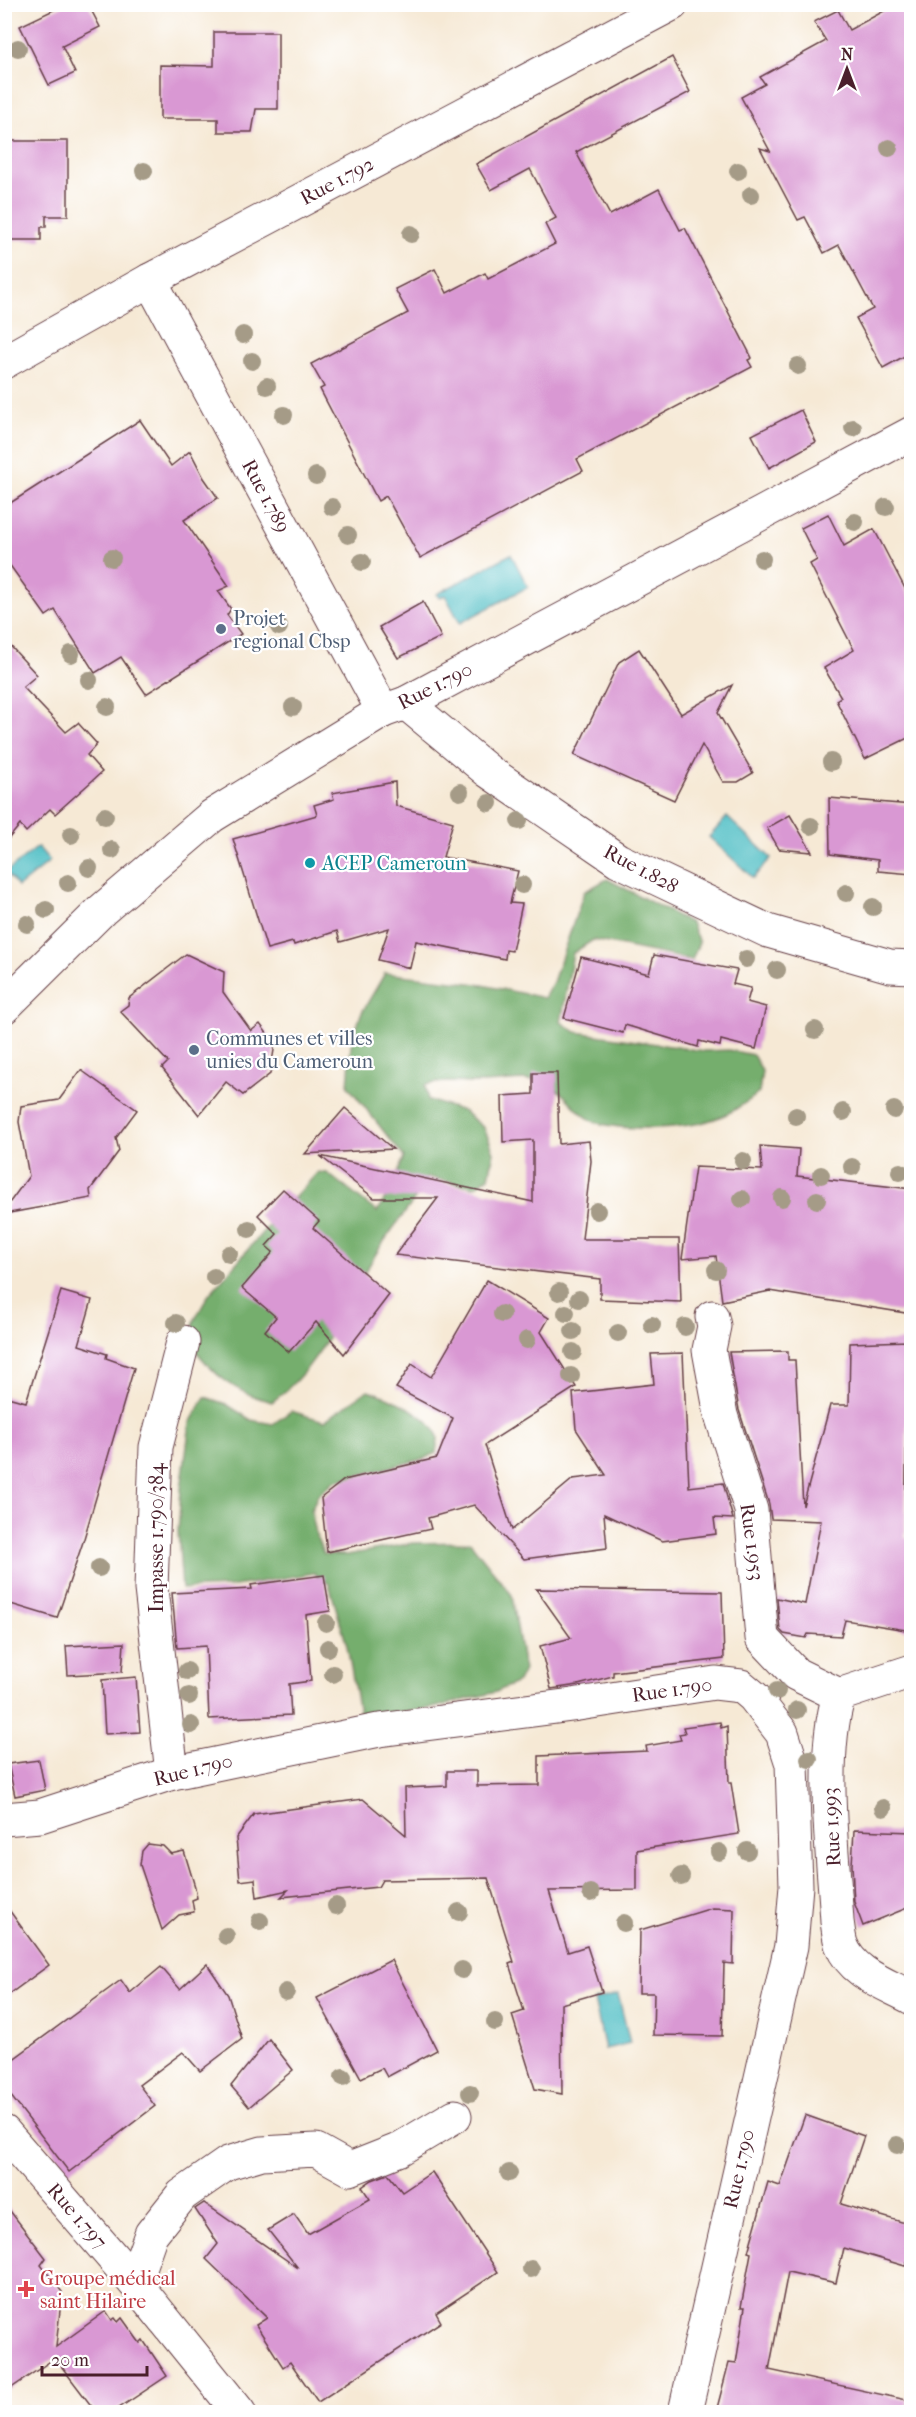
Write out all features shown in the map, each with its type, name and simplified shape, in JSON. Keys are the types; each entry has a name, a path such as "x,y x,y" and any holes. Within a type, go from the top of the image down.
{"street":[{"name":"Rue 1.792","path":"4,362 150,280 672,4"},
{"name":"Rue 1.789","path":"150,280 395,707"},
{"name":"Rue 1.790","path":"4,1006 102,910 212,816 395,707 912,433"},
{"name":"Rue 1.828","path":"395,707 618,860 768,931 890,966 912,967"},
{"name":"Rue 1.953","path":"711,1317 714,1326 709,1350 722,1415 751,1510 762,1638 796,1674 839,1695"},
{"name":"Impasse 1.790/384","path":"172,1773 152,1577 156,1447 183,1342"},
{"path":"839,1695 912,1671"},
{"name":"Rue 1.790","path":"4,1819 40,1816 172,1773 379,1730 572,1705 715,1683 741,1686 754,1697 782,1733 792,1764 796,1886 791,1946 685,2412"},
{"name":"Rue 1.993","path":"839,1695 833,1714 829,1771 837,1921 842,1944 849,1958 861,1971 912,1998"},
{"path":"791,1946 842,1944"},
{"path":"134,2282 152,2234 182,2195 228,2163 262,2153 316,2150 350,2169 398,2150 456,2116"},
{"name":"Rue 1.797","path":"4,2132 134,2282 239,2412"}],"green space":[{"path":"607,879 691,923 699,943 692,960 593,940 573,953 561,1022 576,1032 704,1051 729,1050 753,1055 762,1071 759,1093 730,1112 711,1120 685,1126 635,1128 593,1121 581,1113 559,1091 539,1082 523,1080 484,1083 448,1082 425,1085 428,1100 463,1111 484,1128 494,1152 489,1177 474,1187 428,1177 379,1249 320,1351 290,1387 272,1402 247,1394 226,1381 208,1365 191,1344 194,1321 208,1296 318,1172 327,1173 377,1212 393,1185 404,1157 348,1086 351,1045 361,1014 385,973 478,984 544,998 553,982 584,892"},
{"path":"368,1390 409,1408 428,1422 438,1439 436,1453 423,1459 334,1481 318,1495 311,1510 317,1538 324,1554 347,1555 413,1543 470,1542 512,1595 524,1670 518,1682 496,1692 433,1708 380,1715 359,1713 347,1646 329,1584 314,1573 229,1587 182,1589 178,1532 181,1489 190,1423 205,1397 226,1404 251,1420 273,1424 291,1411 324,1421"}],"water":[{"path":"511,554 528,587 460,623 445,595 439,598 437,594"},
{"path":"727,817 771,858 753,878 709,837"},
{"path":"38,847 50,861 18,887 6,872"},
{"path":"618,1994 630,2043 605,2049 594,2000"}],"building":[{"path":"66,4 88,4 100,27 62,46 75,73 49,85 20,26"},
{"path":"897,4 912,4 912,352 883,368 856,318 873,309 839,245 824,253 805,217 798,220 760,148 770,151 741,97 765,84 760,77 826,41 814,22 838,10 849,30"},
{"path":"214,32 278,32 278,109 256,109 252,132 218,132 218,119 160,119 160,65 214,66"},
{"path":"672,57 690,92 576,152 610,215 659,189 680,230 685,228 752,358 748,360 752,367 577,459 583,471 420,558 386,496 378,501 320,389 324,387 311,364 408,313 395,289 435,269 447,293 485,273 488,279 555,244 545,224 556,218 530,169 491,190 476,164"},
{"path":"4,141 68,141 68,216 46,216 46,227 41,227 41,240 10,240 10,229 4,229"},
{"path":"801,410 816,442 769,468 752,435"},
{"path":"140,420 171,466 190,451 218,498 184,520 229,586 218,591 231,609 227,615 241,634 146,694 121,657 95,673 55,610 46,616 4,557 4,507"},
{"path":"828,514 844,546 874,529 912,602 912,736 865,759 836,700 841,697 824,668 854,650 810,564 817,560 801,528"},
{"path":"423,602 441,637 398,658 379,627"},
{"path":"4,639 37,675 23,687 66,732 78,723 97,744 87,755 102,772 55,814 50,809 26,832 20,825 4,844"},
{"path":"639,649 681,714 732,685 718,713 753,773 738,782 723,782 702,745 674,800 574,755 619,662"},
{"path":"395,782 396,806 453,822 443,857 518,871 510,903 522,904 512,951 506,950 505,959 416,941 410,968 378,960 389,928 340,942 337,931 294,945 293,942 267,949 233,839 317,815 314,805 334,799 332,793"},
{"path":"829,798 912,805 912,874 878,871 878,860 830,854"},
{"path":"790,815 812,852 779,849 767,828"},
{"path":"186,954 224,972 223,992 251,1031 260,1024 275,1044 270,1074 243,1095 226,1082 199,1115 162,1068 168,1062 120,1011 128,1005 129,998"},
{"path":"654,955 737,970 733,984 751,988 747,1002 766,1007 756,1049 721,1040 720,1046 699,1041 698,1047 625,1025 623,1033 564,1018 581,957 649,974"},
{"path":"81,1070 137,1110 116,1138 119,1151 90,1190 91,1198 4,1214 4,1210 29,1176 19,1122 21,1106 59,1100"},
{"path":"533,1073 557,1073 559,1144 589,1141 591,1161 582,1239 679,1239 681,1302 600,1299 600,1279 395,1255 438,1198 374,1198 320,1156 533,1202 533,1140 503,1142 502,1096 533,1094"},
{"path":"345,1108 393,1149 305,1154"},
{"path":"760,1146 799,1149 797,1176 912,1189 912,1314 770,1291 722,1301 716,1256 682,1259 695,1167 762,1170"},
{"path":"283,1189 319,1221 313,1228 389,1295 344,1354 316,1322 289,1352 265,1331 276,1317 242,1288 273,1252 266,1246 277,1234 258,1215"},
{"path":"487,1280 549,1318 541,1332 576,1387 485,1445 512,1530 573,1479 606,1475 576,1429 573,1393 654,1384 651,1354 683,1353 689,1487 723,1483 733,1519 714,1518 716,1534 662,1541 604,1514 607,1548 524,1559 474,1505 428,1518 431,1529 327,1552 321,1498 344,1480 437,1458 453,1418 396,1388 412,1364 431,1377"},
{"path":"61,1291 92,1300 79,1345 107,1354 106,1358 134,1368 83,1542 57,1618 4,1602 4,1396 26,1402"},
{"path":"908,1341 905,1538 912,1539 912,1631 845,1620 841,1636 808,1634 806,1638 784,1634 780,1630 777,1598 805,1604 821,1521 771,1519 769,1504 739,1410 729,1352 788,1351 788,1360 795,1360 803,1506 830,1405 849,1405 850,1343"},
{"path":"324,1575 330,1611 306,1615 311,1681 289,1684 291,1715 209,1719 206,1646 177,1648 172,1593 252,1589 251,1585"},
{"path":"536,1589 722,1592 724,1659 613,1672 613,1676 551,1689 540,1646 571,1638"},
{"path":"124,1643 122,1672 68,1675 66,1646"},
{"path":"136,1677 140,1732 105,1734 102,1680"},
{"path":"720,1722 721,1728 727,1726 729,1783 731,1783 739,1834 637,1850 637,1890 549,1891 568,1952 587,1946 602,1992 561,2004 562,2094 535,2089 512,2015 524,2011 509,1964 514,1962 488,1878 382,1880 378,1887 281,1897 288,1890 257,1897 255,1879 240,1881 236,1838 254,1814 363,1799 406,1835 405,1788 447,1786 447,1771 477,1771 477,1786 539,1785 539,1756 647,1751 646,1746 681,1740 679,1734 685,1733 683,1727"},
{"path":"39,1760 45,1790 15,1796 8,1764"},
{"path":"854,1830 912,1832 912,1906 863,1926 854,1902 852,1865"},
{"path":"148,1844 163,1846 171,1854 184,1851 197,1898 192,1900 194,1912 179,1915 162,1930 140,1865 142,1851"},
{"path":"4,1903 49,1965 4,1998"},
{"path":"712,1908 734,1909 733,1964 724,1963 722,2036 653,2035 654,1993 639,1993 640,1930"},
{"path":"391,1960 437,2050 387,2077 382,2068 361,2078 317,1998"},
{"path":"207,1964 228,1995 242,2039 200,2071 183,2052 139,2085 155,2106 69,2172 4,2087 4,2066 121,1980 130,1993 161,1967 180,1989"},
{"path":"269,2039 293,2070 249,2107 231,2086"},
{"path":"805,2115 864,2136 841,2204 912,2225 912,2244 905,2266 844,2248 836,2283 788,2272 769,2370 907,2400 906,2412 716,2412 729,2362 736,2363 745,2307 741,2307 751,2253 748,2252 768,2182 780,2186"},
{"path":"432,2172 498,2272 436,2313 441,2322 318,2402 290,2362 283,2367 256,2325 267,2318 206,2259 218,2244 195,2209 204,2203 298,2268 268,2230 294,2214 308,2234 370,2199 362,2187 372,2180 388,2174 402,2192"},
{"path":"4,2203 46,2258 41,2265 62,2292 56,2347 106,2311 112,2320 115,2318 118,2322 122,2318 140,2343 143,2340 167,2376 113,2412 96,2412 55,2358 4,2393"}],"place":[{"name":"Projet regional Cbsp","path":"221,629"},
{"name":"ACEP Cameroun","path":"310,863"},
{"name":"Communes et villes unies du Cameroun","path":"194,1050"},
{"name":"Groupe médical saint Hilaire","path":"26,2289"}]}
